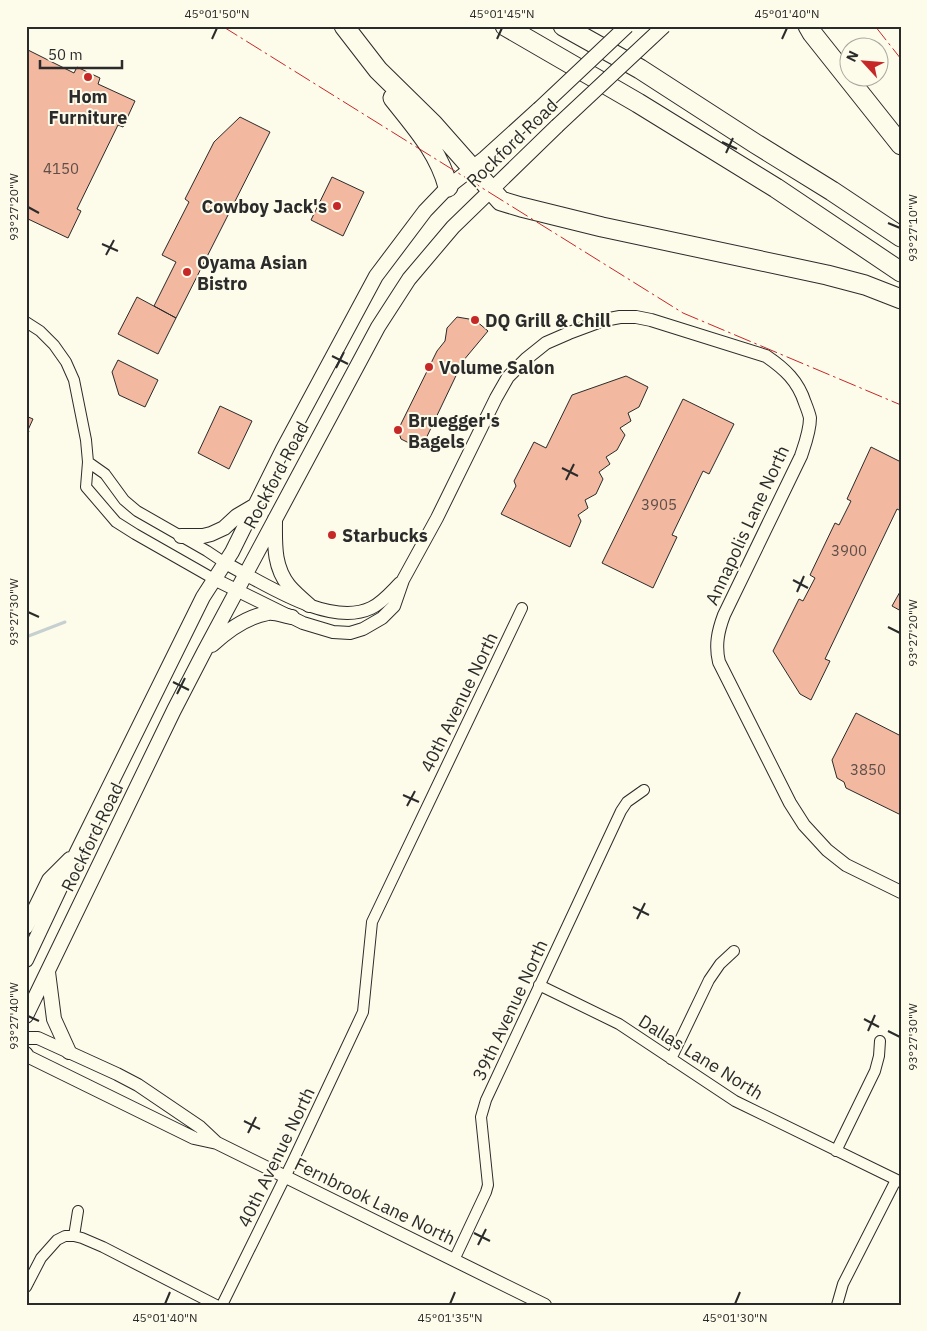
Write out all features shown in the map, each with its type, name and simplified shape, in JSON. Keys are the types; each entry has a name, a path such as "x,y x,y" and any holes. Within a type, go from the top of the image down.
{"highway":[{"path":"344,26 378,70 433,124 501,201 602,227 827,275 865,285 901,299"},
{"path":"505,26 634,100 776,188 901,272"},
{"path":"563,26 640,69 901,237"},
{"path":"808,29 901,144"},
{"path":"378,70 390,95 438,158 445,173 448,187"}],"main road":[{"name":"Rockford Road","path":"26,960 76,854 203,597 232,552 283,449 376,276 425,211 448,187 539,109 626,26"},
{"name":"Rockford Road","path":"26,1016 174,710 373,335 394,300 453,227 664,26"},
{"path":"181,536 211,534 224,528 237,516 254,506"},
{"path":"276,516 274,550 279,568 290,587 308,606"},
{"path":"204,652 227,631 247,620 270,613 292,617"},
{"path":"26,927 49,880 76,854"},
{"path":"48,971 54,1019 70,1052"}],"street":[{"name":"Annapolis Lane North","path":"214,579 309,626 332,632 350,633 363,629 382,618 394,606 404,580 508,377 546,343 604,320 636,317 766,356 782,367 795,381 810,417 808,431 801,456 724,615 719,629 716,651 719,662 790,803 804,825 820,843 846,866 901,892"},
{"path":"26,322 40,331 54,345 66,362 74,380 86,440 88,462 86,487 116,522 214,579"},
{"path":"88,462 105,474 124,500 137,511 207,551 224,563"},
{"name":"Annapolis Lane North","path":"224,563 308,606 329,612 347,614 362,612 372,608 404,580"},
{"name":"40th Avenue North","path":"222,1305 286,1177 363,1012 372,922 522,608"},
{"name":"39th Avenue North","path":"454,1260 488,1185 481,1117 486,1100 620,811 627,802 644,790"},
{"path":"671,1059 709,980 720,964 734,951"},
{"name":"Dallas Lane North","path":"539,985 619,1024 735,1101 898,1181"},
{"name":"Fernbrook Lane North","path":"26,1038 38,1038 138,1085 200,1127 217,1143"},
{"path":"836,1151 874,1070 879,1056 880,1041"},
{"name":"Fernbrook Lane North","path":"26,1053 29,1057 194,1138 217,1143 545,1305"},
{"path":"837,1305 843,1284 898,1181"},
{"path":"74,1236 78,1211"},
{"path":"26,1287 41,1258 57,1240 65,1236 74,1236 104,1247 216,1305"}],"building":[{"path":"26,49 74,73 77,67 100,78 98,84 135,101 123,127 118,125 77,209 81,211 68,238 26,218"},
{"path":"240,117 270,132 176,318 154,306 176,262 162,255 189,202 185,199 214,142"},
{"name":"Cowboy Jack's","path":"332,177 364,192 343,236 311,220"},
{"path":"137,297 176,318 158,354 118,334"},
{"path":"457,317 475,320 488,331 463,361 421,449 401,439 398,430 437,351 445,341 447,328"},
{"path":"118,360 158,380 145,407 119,395 112,372"},
{"path":"626,376 648,387 639,407 628,413 631,421 620,428 625,435 617,450 606,457 610,464 599,472 603,479 596,494 585,500 588,508 578,515 581,521 570,547 501,514 516,486 514,481 534,442 546,448 572,395"},
{"path":"683,399 734,424 709,474 703,471 672,535 677,537 653,588 602,563"},
{"path":"220,406 252,421 229,469 198,453"},
{"path":"26,416 33,419 26,438"},
{"path":"871,447 901,462 901,511 897,509 825,659 830,661 811,700 800,694 773,651 799,599 803,601 815,578 810,575 835,523 839,525 851,501 847,499"},
{"path":"901,590 901,611 892,606"},
{"path":"856,713 901,736 901,815 846,788 844,782 837,778 832,760"}],"waterway":[{"path":"26,637 65,622"}],"power":[{"path":"222,26 683,313 901,405"},
{"path":"875,26 901,59"}],"place":[{"name":"Hom Furniture","path":"88,77"},
{"name":"Cowboy Jack's","path":"337,206"},
{"name":"Oyama Asian Bistro","path":"187,272"},
{"name":"DQ Grill & Chill","path":"475,320"},
{"name":"Volume Salon","path":"429,367"},
{"name":"Bruegger's Bagels","path":"398,430"},
{"name":"Starbucks","path":"332,535"}]}
